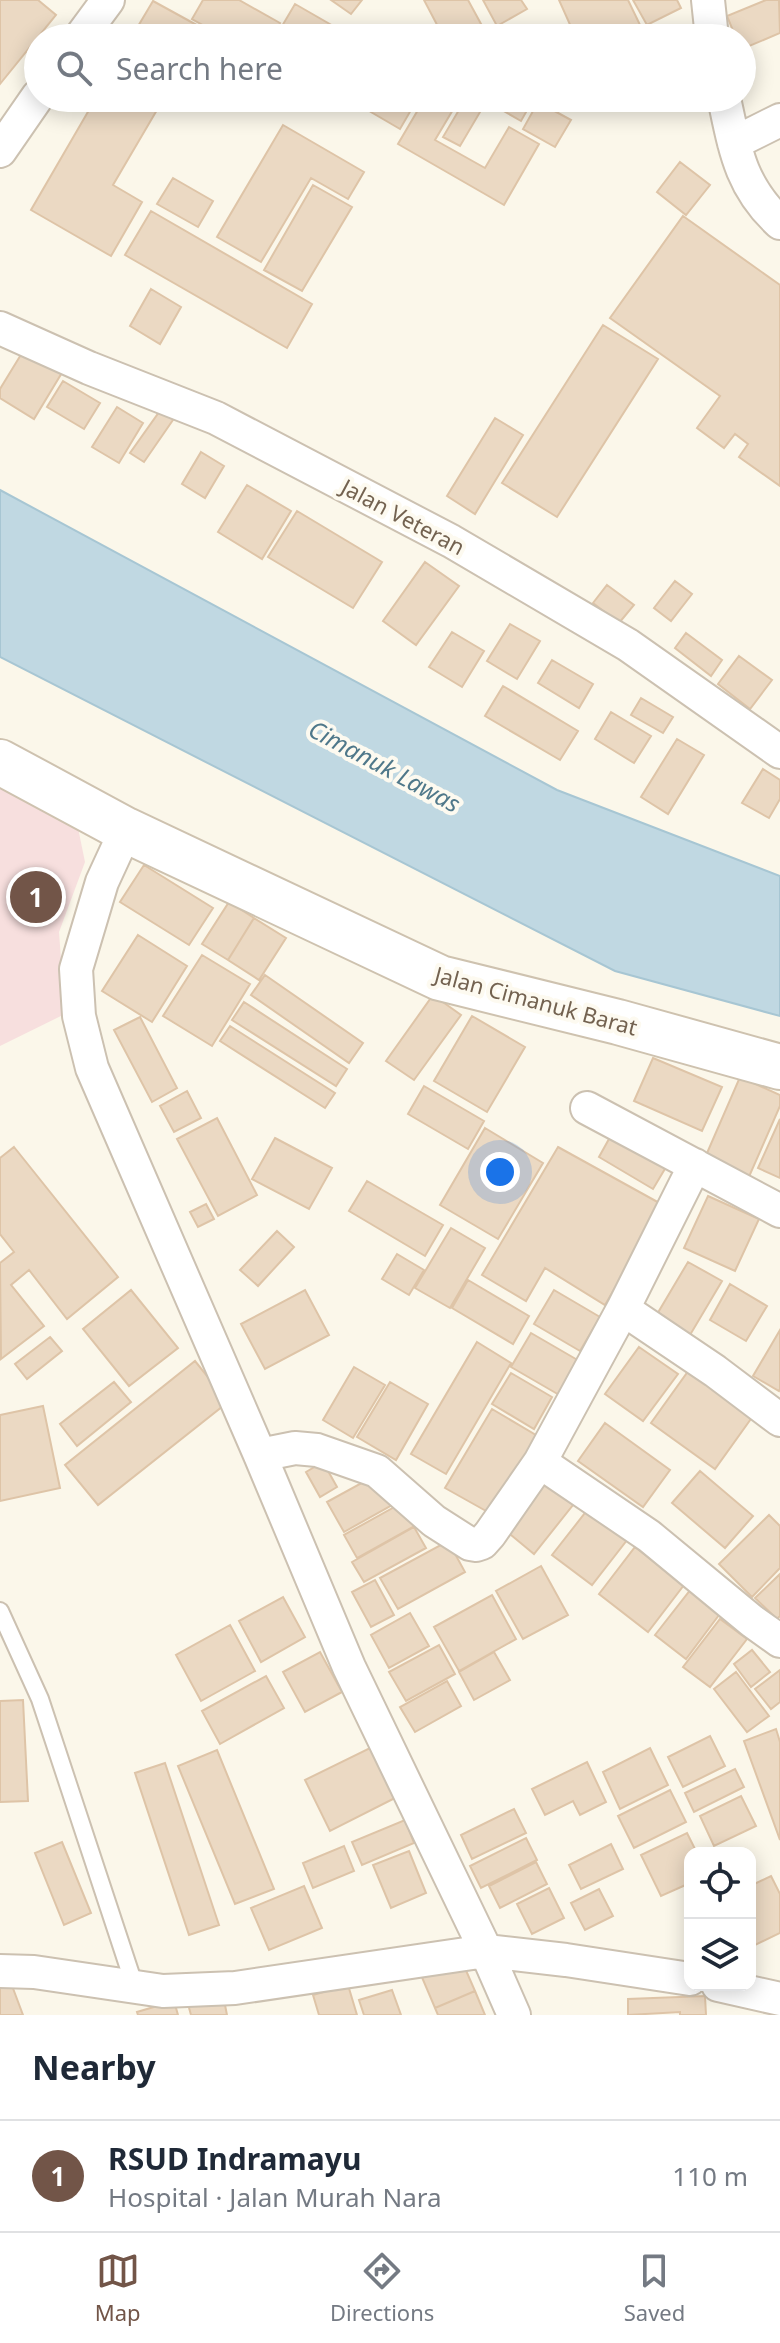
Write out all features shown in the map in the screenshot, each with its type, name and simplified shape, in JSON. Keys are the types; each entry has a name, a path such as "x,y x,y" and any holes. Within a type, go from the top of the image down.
{"street":[{"path":"90,24 108,0"},
{"path":"708,0 711,24"},
{"path":"0,151 27,112"},
{"path":"727,112 745,181 764,208 780,223"},
{"path":"734,143 780,120"},
{"name":"Jalan Veteran","path":"0,328 89,368 216,418 451,541 628,645 780,752"},
{"name":"Jalan Cimanuk Barat","path":"0,762 126,830 440,978 618,1022 780,1067"},
{"path":"126,830 102,882 76,969 79,1016 92,1068 349,1667 514,2015"},
{"path":"587,1108 780,1211"},
{"path":"260,1455 295,1448 317,1450 377,1471 434,1521 476,1545 490,1534 540,1462 623,1309 695,1165"},
{"path":"623,1309 715,1371 780,1420"},
{"path":"540,1462 649,1536 780,1641"},
{"path":"0,1971 34,1972 163,1991 235,1988 486,1951 684,1978"},
{"path":"745,1991 780,1999"}],"lane":[{"path":"0,1611 40,1699 135,1987"}],"shaded area":[{"path":"0,786 78,828 85,862 59,932 65,1014 0,1046"}],"water":[{"name":"Cimanuk Lawas","path":"0,490 557,790 780,876 780,1016 615,971 0,657"}],"building":[{"path":"0,0 38,0 56,15 49,24 24,24 24,54 0,84"},
{"path":"203,0 239,0 280,23 201,24 192,19"},
{"path":"331,0 362,0 351,14"},
{"path":"424,0 468,0 481,24 437,24"},
{"path":"483,0 521,0 527,9 496,24"},
{"path":"559,0 628,0 640,24 570,24"},
{"path":"633,0 677,0 681,8 646,24"},
{"path":"766,0 779,0 780,33 756,43 756,24 730,24 727,16"},
{"path":"153,1 195,24 139,24"},
{"path":"295,4 330,24 283,24"},
{"path":"88,112 156,112 113,185 142,202 111,256 31,210"},
{"path":"371,112 410,112 400,129"},
{"path":"417,112 452,112 435,140 485,168 509,127 539,144 504,205 398,144"},
{"path":"458,112 480,112 460,146 443,137"},
{"path":"505,112 526,112 521,121"},
{"path":"532,112 556,112 571,120 555,147 523,129"},
{"path":"283,125 364,172 348,199 311,178 261,262 217,237"},
{"path":"680,162 710,185 686,215 657,192"},
{"path":"173,178 213,201 198,227 157,204"},
{"path":"313,185 352,207 302,291 264,270"},
{"path":"151,211 312,304 287,348 125,255"},
{"path":"683,216 780,285 780,486 739,457 748,444 735,434 724,448 697,428 720,396 610,318"},
{"path":"151,289 181,307 160,344 130,326"},
{"path":"603,325 658,359 557,517 502,483"},
{"path":"25,348 63,371 34,419 0,398 0,389"},
{"path":"63,381 100,403 84,429 47,407"},
{"path":"117,407 143,423 119,463 92,447"},
{"path":"162,408 175,417 144,462 130,453"},
{"path":"495,418 523,435 475,514 447,496"},
{"path":"201,452 224,466 205,498 182,484"},
{"path":"247,485 291,511 262,559 218,532"},
{"path":"297,511 382,562 353,608 268,557"},
{"path":"425,562 459,586 416,645 383,621"},
{"path":"675,581 692,594 671,621 654,608"},
{"path":"607,585 634,605 619,623 593,603"},
{"path":"510,624 540,641 517,679 487,661"},
{"path":"452,632 484,651 462,687 429,667"},
{"path":"686,633 722,660 711,676 675,648"},
{"path":"739,656 772,680 750,709 718,684"},
{"path":"552,660 593,684 579,708 538,683"},
{"path":"503,686 578,731 560,760 485,716"},
{"path":"641,698 673,717 663,733 631,715"},
{"path":"611,712 651,736 634,763 595,739"},
{"path":"677,739 704,755 668,814 641,797"},
{"path":"763,769 780,780 780,799 769,818 742,803"},
{"path":"144,865 213,908 189,945 120,902"},
{"path":"229,902 254,918 228,960 202,944"},
{"path":"254,918 286,938 259,980 228,960"},
{"path":"138,935 187,966 152,1022 102,991"},
{"path":"202,955 250,984 212,1046 163,1016"},
{"path":"265,975 363,1043 349,1063 251,995"},
{"path":"433,995 461,1015 414,1080 386,1061"},
{"path":"244,1002 347,1069 336,1086 232,1020"},
{"path":"472,1016 525,1047 487,1112 434,1081"},
{"path":"140,1017 177,1088 152,1102 114,1030"},
{"path":"230,1026 335,1093 325,1108 220,1041"},
{"path":"653,1058 722,1087 702,1131 634,1101"},
{"path":"740,1077 780,1095 780,1106 748,1179 704,1160"},
{"path":"424,1086 484,1121 468,1149 408,1114"},
{"path":"187,1091 201,1118 174,1132 160,1106"},
{"path":"217,1118 257,1195 218,1216 177,1139"},
{"path":"780,1119 780,1178 758,1168"},
{"path":"485,1128 543,1163 498,1239 440,1205"},
{"path":"614,1130 669,1162 653,1189 599,1157"},
{"path":"275,1138 332,1168 309,1209 252,1179"},
{"path":"14,1147 118,1277 67,1319 29,1270 11,1285 44,1326 1,1359 0,1263 14,1252 0,1234 0,1158"},
{"path":"558,1147 663,1205 605,1305 545,1268 526,1301 482,1275"},
{"path":"367,1181 443,1225 425,1256 349,1211"},
{"path":"708,1196 759,1219 735,1271 684,1248"},
{"path":"206,1204 214,1219 198,1227 190,1212"},
{"path":"451,1228 485,1248 450,1308 415,1288"},
{"path":"277,1231 294,1247 258,1286 240,1270"},
{"path":"397,1254 424,1270 409,1295 382,1279"},
{"path":"688,1262 722,1281 690,1335 656,1316"},
{"path":"468,1280 529,1316 513,1344 452,1308"},
{"path":"730,1284 767,1306 746,1341 710,1320"},
{"path":"131,1290 178,1348 129,1386 83,1329"},
{"path":"305,1290 329,1335 265,1369 241,1324"},
{"path":"554,1290 600,1317 580,1351 534,1324"},
{"path":"780,1330 780,1389 779,1391 753,1376"},
{"path":"531,1333 581,1362 561,1396 511,1367"},
{"path":"50,1337 62,1351 27,1379 15,1364"},
{"path":"477,1342 511,1363 446,1474 411,1454"},
{"path":"639,1347 678,1374 643,1421 605,1394"},
{"path":"195,1361 228,1402 98,1505 65,1465"},
{"path":"354,1367 385,1385 353,1438 323,1420"},
{"path":"689,1370 753,1416 715,1469 651,1423"},
{"path":"511,1373 552,1397 534,1429 492,1404"},
{"path":"114,1382 131,1402 77,1446 60,1424"},
{"path":"390,1382 428,1404 396,1460 357,1437"},
{"path":"43,1406 60,1488 0,1501 0,1415"},
{"path":"492,1409 541,1438 495,1516 445,1488"},
{"path":"605,1423 670,1470 643,1507 578,1461"},
{"path":"323,1462 337,1487 320,1497 306,1472"},
{"path":"700,1471 753,1516 725,1548 672,1503"},
{"path":"376,1475 392,1505 344,1532 327,1502"},
{"path":"547,1477 577,1500 534,1554 505,1530"},
{"path":"407,1500 420,1523 357,1558 344,1535"},
{"path":"592,1504 631,1535 592,1585 552,1555"},
{"path":"769,1515 780,1526 780,1568 752,1597 719,1564"},
{"path":"414,1527 426,1548 364,1582 352,1562"},
{"path":"448,1541 465,1572 398,1609 380,1578"},
{"path":"635,1547 684,1585 648,1632 599,1594"},
{"path":"541,1566 568,1615 523,1639 496,1591"},
{"path":"780,1574 780,1616 777,1619 755,1598"},
{"path":"375,1580 394,1615 371,1627 352,1592"},
{"path":"695,1584 725,1607 686,1659 655,1635"},
{"path":"492,1595 516,1639 459,1671 434,1627"},
{"path":"283,1597 305,1637 261,1662 239,1621"},
{"path":"410,1613 429,1646 389,1668 371,1635"},
{"path":"720,1619 747,1639 710,1687 683,1667"},
{"path":"230,1625 255,1671 201,1701 176,1655"},
{"path":"439,1645 455,1674 406,1701 389,1672"},
{"path":"752,1650 770,1672 751,1687 734,1664"},
{"path":"320,1652 342,1692 305,1712 283,1672"},
{"path":"494,1652 510,1680 474,1700 459,1672"},
{"path":"780,1670 780,1702 771,1709 755,1689"},
{"path":"736,1672 769,1716 747,1732 714,1689"},
{"path":"266,1676 284,1708 220,1744 202,1711"},
{"path":"447,1681 461,1706 415,1732 400,1707"},
{"path":"23,1700 28,1801 0,1802 0,1701"},
{"path":"776,1729 780,1742 780,1840 744,1741"},
{"path":"710,1736 725,1766 683,1787 668,1757"},
{"path":"370,1748 395,1798 330,1831 305,1780"},
{"path":"650,1748 668,1785 620,1809 603,1772"},
{"path":"217,1750 274,1889 235,1904 178,1766"},
{"path":"587,1762 606,1802 580,1815 573,1801 545,1815 532,1789"},
{"path":"165,1763 219,1925 189,1935 135,1773"},
{"path":"735,1769 744,1787 694,1812 685,1793"},
{"path":"670,1790 686,1822 634,1848 618,1816"},
{"path":"741,1796 756,1826 714,1846 700,1816"},
{"path":"514,1809 526,1833 472,1859 461,1835"},
{"path":"405,1820 414,1843 362,1865 352,1842"},
{"path":"687,1833 694,1847 684,1847 684,1886 661,1896 641,1855"},
{"path":"526,1838 537,1860 481,1888 470,1866"},
{"path":"62,1842 91,1913 64,1925 35,1853"},
{"path":"611,1844 623,1869 581,1889 569,1865"},
{"path":"344,1846 354,1871 313,1888 303,1863"},
{"path":"409,1851 426,1893 391,1908 373,1865"},
{"path":"536,1862 547,1884 500,1908 489,1886"},
{"path":"771,1876 780,1894 780,1933 756,1945 756,1919 756,1883"},
{"path":"304,1886 322,1928 269,1950 251,1908"},
{"path":"549,1888 564,1918 532,1934 517,1904"},
{"path":"599,1889 613,1916 585,1930 571,1903"},
{"path":"461,1959 475,1991 435,2008 421,1975"},
{"path":"11,1983 23,2015 0,2015 0,1987"},
{"path":"348,1985 357,2015 319,2015 313,1995"},
{"path":"392,1990 401,2015 364,2015 359,2000"},
{"path":"475,1991 485,2015 438,2015 435,2008"},
{"path":"223,1995 227,2015 191,2015 188,2004"},
{"path":"705,1996 706,2015 680,2015 680,2012 628,2015 628,1999"},
{"path":"174,2001 178,2015 138,2015 137,2012"}],"place":[{"name":"RSUD Indramayu","path":"36,897"}]}
